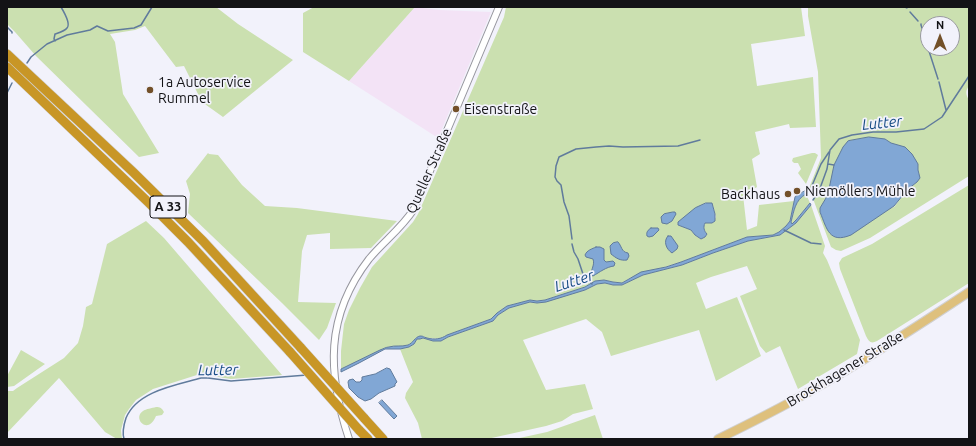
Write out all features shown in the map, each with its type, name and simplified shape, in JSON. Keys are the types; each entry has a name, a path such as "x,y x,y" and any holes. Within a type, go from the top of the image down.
{"highway":[{"name":"A 33","path":"7,54 28,72 133,172 202,241 383,439"},
{"name":"A 33","path":"10,70 188,242 368,439"}],"main road":[{"name":"Brockhagener Straße","path":"718,439 832,379 969,292"}],"street":[{"name":"Queller Straße","path":"349,439 342,418 333,368 335,336 343,305 350,289 363,268 402,225 414,208 499,7"}],"shaded area":[{"path":"415,7 439,10 491,12 439,136 435,136 349,81"}],"green space":[{"path":"7,7 216,7 238,24 293,60 223,117 202,102 184,66 176,67 145,26 135,30 110,34 115,42 123,94 159,153 139,157 36,56 7,24"},
{"path":"314,7 415,7 349,81 303,52 303,13"},
{"path":"506,7 801,7 805,36 751,44 757,86 813,77 816,127 790,128 789,124 755,132 760,154 752,159 757,187 743,195 747,230 757,226 759,205 794,201 790,221 779,232 773,235 747,237 681,262 630,278 622,283 604,280 595,281 585,287 545,300 530,300 507,306 491,319 447,335 441,339 426,338 423,336 416,338 408,345 388,347 341,369 344,324 349,310 372,267 413,222 418,214 504,17","holes":["706,203 713,206 716,217 712,223 705,223 704,229 707,234 705,237 701,239 691,230 678,225 691,212 702,205"]},
{"path":"808,7 969,7 969,86 966,93 969,100 969,176 870,238 841,251 831,247 809,188 821,158 818,72 808,16","holes":["885,139 918,164 919,173 917,182 908,189 894,207 825,224 820,209 829,189"]},
{"path":"208,153 218,155 242,185 265,206 297,208 397,221 371,248 330,249 330,233 307,235 302,251 298,302 336,303 327,328 319,340 188,213 190,194 186,181"},
{"path":"812,153 818,155 806,184 798,173 801,169 798,163 794,163 792,161 793,158"},
{"path":"969,185 969,283 877,341 870,342 866,336 840,269 839,263 842,258 872,244"},
{"path":"806,194 810,203 792,224 791,222 799,199"},
{"path":"811,205 825,246 823,253 860,340 857,354 798,389 780,346 766,353 760,346 740,296 757,289 747,266 696,283 706,309 737,297 761,356 716,381 699,330 611,356 602,332 586,319 523,340 546,390 585,384 593,409 573,414 562,421 546,426 487,439 422,439 418,423 405,398 406,393 413,382 400,349 409,347 414,344 417,339 423,338 433,341 441,341 448,337 493,321 498,315 509,308 530,302 537,303 585,290 597,284 605,283 622,285 643,275 682,265 748,241 780,235 796,223"},
{"path":"146,221 164,238 282,375 231,379 200,374 153,389 136,400 125,415 121,430 122,439 117,439 105,432 59,378 7,433 7,391 13,391 64,358 78,343 86,307 92,304 107,244"},
{"path":"21,350 45,364 14,386 7,387 7,376"},
{"path":"156,407 160,408 164,412 162,415 156,416 153,422 149,425 142,424 139,418 140,414 144,410"},
{"path":"595,415 603,439 515,439 547,432"}],"water":[{"path":"869,137 885,139 891,143 905,147 912,154 918,164 920,178 908,189 894,206 851,235 838,238 833,236 827,229 820,212 820,208 826,198 834,165 843,147 848,141"},
{"path":"805,191 806,194 799,199 796,206 791,222 792,224 810,203 811,205 796,223 780,235 748,241 682,265 643,275 622,285 605,283 597,284 585,290 546,302 530,302 509,308 498,315 493,321 448,337 441,341 433,341 423,338 417,339 414,344 409,347 400,349 385,349 341,372 341,369 380,350 394,346 408,345 420,336 433,339 440,338 491,319 507,306 530,300 545,300 585,287 595,281 604,280 622,283 641,272 666,267 747,237 773,235 779,232 790,221 795,197"},
{"path":"706,203 712,203 715,221 712,223 705,223 704,229 707,234 701,239 691,230 678,225 678,222 695,208"},
{"path":"673,212 676,214 672,221 667,224 662,223 661,217 664,214"},
{"path":"651,228 658,228 659,230 653,236 649,237 647,236 647,233"},
{"path":"671,236 678,246 672,253 666,245 666,238"},
{"path":"618,242 623,250 628,253 629,256 627,260 618,259 611,254 610,246 613,243"},
{"path":"596,247 604,249 604,260 606,262 613,261 615,263 614,266 593,276 591,275 594,263 593,259 586,257 585,255 588,251"},
{"path":"387,368 390,369 397,382 395,386 379,393 371,399 365,401 358,397 349,388 349,380 353,379 356,382 360,382 362,377 375,374"},
{"path":"382,400 397,416 394,419 379,403"}],"waterway":[{"path":"55,41 55,34 65,30 68,26 67,18 61,7"},
{"path":"27,63 31,57 47,44 67,35 90,30 97,26 108,31 134,28 141,25 152,7"},
{"path":"910,12 918,21"},
{"path":"7,27 12,33"},
{"path":"931,56 938,79"},
{"name":"Lutter","path":"813,200 819,191 827,169 830,150 839,139 852,135 873,132 896,132 924,129 942,117 969,76"},
{"path":"939,82 946,110"},
{"path":"7,93 12,83"},
{"path":"572,239 569,216 564,202 561,185 555,177 559,157 576,149 609,146 678,146 700,140"},
{"path":"811,188 821,164 829,152"},
{"name":"Lutter","path":"828,164 834,165"},
{"path":"784,230 811,243 821,244"},
{"path":"572,244 583,274 592,284"},
{"name":"Lutter","path":"124,439 123,431 126,418 131,409 139,401 158,390 201,378 231,381 307,375"}],"place":[{"name":"1a Autoservice Rummel","path":"150,90"},
{"name":"Eisenstraße","path":"456,109"},
{"name":"Niemöllers Mühle","path":"797,191"},
{"name":"Backhaus","path":"788,194"}]}
